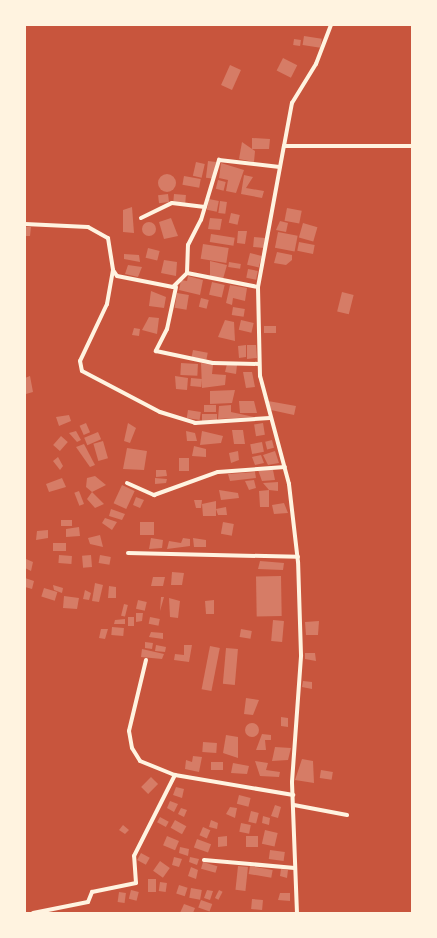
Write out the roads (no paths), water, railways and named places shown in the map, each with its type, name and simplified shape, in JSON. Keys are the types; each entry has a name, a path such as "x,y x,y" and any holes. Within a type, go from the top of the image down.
{"street":[{"path":"297,913 293,795 301,655 298,556 284,467 270,418 259,364 258,287 292,103 316,64 331,25"},
{"path":"284,146 412,146"},
{"path":"259,364 213,362 154,350 166,331 176,286 187,273 188,245 205,207 220,159 280,167"},
{"path":"142,218 172,203 205,207"},
{"path":"25,224 65,224 104,233 113,270 117,276 176,286"},
{"path":"113,270 106,307 80,361 82,371 160,412 195,423 270,418"},
{"path":"187,273 258,287"},
{"path":"127,483 154,495 218,472 284,467"},
{"path":"128,553 298,556"},
{"path":"146,660 132,714 132,748 146,766 176,775 293,795"},
{"path":"33,913 89,901 94,892 136,883 134,856 176,775"},
{"path":"294,805 347,815"},
{"path":"204,860 295,868"}]}
